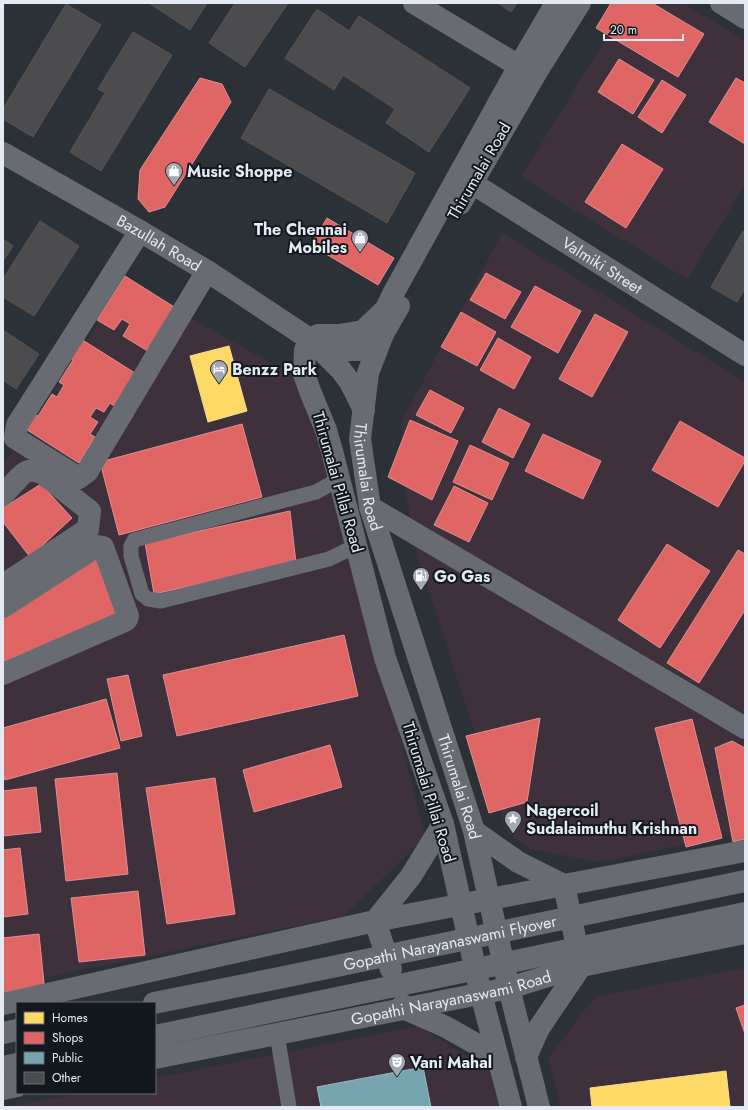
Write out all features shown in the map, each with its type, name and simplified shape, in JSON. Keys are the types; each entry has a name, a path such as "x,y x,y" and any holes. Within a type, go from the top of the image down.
{"main road":[{"path":"414,3 528,69"},
{"path":"311,340 318,335 339,335 363,331 386,309 394,292 466,179 528,69 556,3"},
{"path":"528,69 580,3"},
{"path":"721,3 745,18"},
{"name":"Bazullah Road","path":"3,153 207,271 311,340"},
{"name":"Thirumalai Road","path":"466,179 383,334 368,373 360,439 370,507 474,831 509,988 538,1107"},
{"name":"Valmiki Street","path":"466,179 745,355"},
{"path":"140,231 17,425 15,438 78,478 87,472 207,271"},
{"path":"311,340 345,350 364,350 383,334"},
{"path":"311,340 341,370 350,382 364,410"},
{"name":"Thirumalai Pillai Road","path":"311,340 305,350 304,374 326,430 385,658 443,824 481,994 511,1107"},
{"path":"3,495 25,473 30,470 36,471 42,473 90,511 88,530 3,585"},
{"path":"370,507 745,728"},
{"path":"3,607 97,546 100,546 103,547 128,616 125,621 3,674"},
{"path":"375,921 412,876 443,824"},
{"path":"474,831 518,862 564,885"},
{"path":"3,1004 375,921 745,851"},
{"name":"Gopathi Narayanaswami Flyover","path":"156,1003 745,881"},
{"path":"526,1057 539,1028 582,966 564,885"},
{"name":"Gopathi Narayanaswami Flyover","path":"156,1036 745,912"},
{"path":"375,921 405,1009 446,1027 497,1056"},
{"name":"Gopathi Narayanaswami Road","path":"156,1058 481,994 509,988 582,966 745,933"},
{"path":"3,1033 16,1030"},
{"path":"3,1067 16,1064"},
{"path":"3,1088 16,1086"}],"lane":[{"path":"339,479 316,492 134,540 131,546 131,556 142,594 148,599 161,600 329,558 356,546"},
{"path":"277,1034 289,1107"}],"shaded area":[{"path":"628,3 683,3 745,41 745,185 687,279 521,177"},
{"path":"502,233 745,382 745,832 599,862 530,849 507,832 417,555 402,470 402,421"},
{"path":"126,283 293,375 319,410 425,837 344,916 3,986 3,466"},
{"path":"745,968 745,1107 561,1107 548,1059 595,997"},
{"path":"419,1026 496,1074 505,1107 8,1107 75,1094 156,1094 156,1078"}],"building: Homes":[{"name":"Benzz Park","path":"229,346 247,411 208,422 190,356"},
{"path":"726,1071 730,1107 592,1107 590,1088"}],"building: Shops":[{"path":"611,3 652,3 704,34 678,77 596,28"},
{"path":"619,59 654,80 633,114 598,92"},
{"path":"200,78 222,84 231,102 165,207 149,212 138,199 140,170"},
{"path":"736,78 745,83 745,144 709,122"},
{"path":"662,80 686,95 662,133 638,117"},
{"path":"622,144 663,169 626,228 585,202"},
{"path":"327,218 394,258 378,285 311,245"},
{"path":"486,273 521,292 505,319 470,300"},
{"path":"125,276 179,310 151,353 123,336 130,324 122,319 114,330 97,320"},
{"path":"535,286 581,311 558,353 511,327"},
{"path":"461,312 496,332 477,366 441,347"},
{"path":"595,314 628,332 592,397 559,379"},
{"path":"498,338 531,357 514,389 480,370"},
{"path":"81,339 135,373 114,406 110,403 104,412 96,408 90,417 98,422 90,434 95,437 79,463 24,428 33,414 38,416 52,394 57,397 64,385 59,382 73,360 69,358"},
{"path":"430,390 464,408 451,433 416,415"},
{"path":"499,408 530,424 513,458 482,442"},
{"path":"410,420 458,441 432,500 388,477"},
{"path":"680,421 745,458 745,461 718,507 652,470"},
{"path":"242,424 262,497 119,535 100,462"},
{"path":"543,434 601,461 583,499 525,471"},
{"path":"470,445 509,463 492,500 453,482"},
{"path":"41,484 72,518 30,557 3,522 3,508"},
{"path":"454,486 488,503 469,542 434,525"},
{"path":"290,511 296,563 154,594 145,543"},
{"path":"667,544 710,571 660,648 618,620"},
{"path":"738,550 745,554 745,610 699,683 667,663"},
{"path":"97,555 119,614 3,662 3,614"},
{"path":"344,635 358,696 177,736 163,675"},
{"path":"128,675 142,736 121,741 107,679"},
{"path":"106,699 120,748 5,780 3,773 3,728"},
{"path":"540,718 527,802 489,813 466,736"},
{"path":"692,719 722,838 686,847 655,728"},
{"path":"732,741 745,748 745,839 733,842 715,748"},
{"path":"330,745 342,787 254,812 243,770"},
{"path":"117,773 128,874 66,881 55,779"},
{"path":"215,778 235,914 167,924 146,788"},
{"path":"36,787 41,832 3,836 3,791"},
{"path":"20,848 28,914 3,917 3,850"},
{"path":"138,891 145,955 79,962 71,898"},
{"path":"39,934 45,993 3,997 3,938"},
{"path":"745,1005 745,1034 736,1008"}],"building: Public":[{"name":"Vani Mahal","path":"423,1067 431,1107 321,1107 317,1087"}],"building: Other":[{"path":"149,3 207,3 190,30"},
{"path":"235,3 288,3 245,67 209,43"},
{"path":"498,3 517,3 511,12"},
{"path":"66,4 101,25 33,137 3,119 3,109"},
{"path":"317,9 349,31 359,16 470,88 429,152 386,123 395,109 343,75 334,90 285,58"},
{"path":"133,32 172,55 101,171 70,152 105,93 98,89"},
{"path":"269,89 415,173 387,223 241,138"},
{"path":"40,221 79,246 34,316 3,297 3,279"},
{"path":"743,231 745,232 745,288 737,302 711,287"},
{"path":"3,239 13,246 3,261"},
{"path":"3,330 39,354 16,389 3,380"}],"place":[{"name":"Music Shoppe","path":"174,186"},
{"name":"The Chennai Mobiles","path":"360,253"},
{"name":"Benzz Park","path":"219,384"},
{"name":"Go Gas","path":"421,591"},
{"name":"Nagercoil Sudalaimuthu Krishnan","path":"513,834"},
{"name":"Vani Mahal","path":"397,1077"}]}
